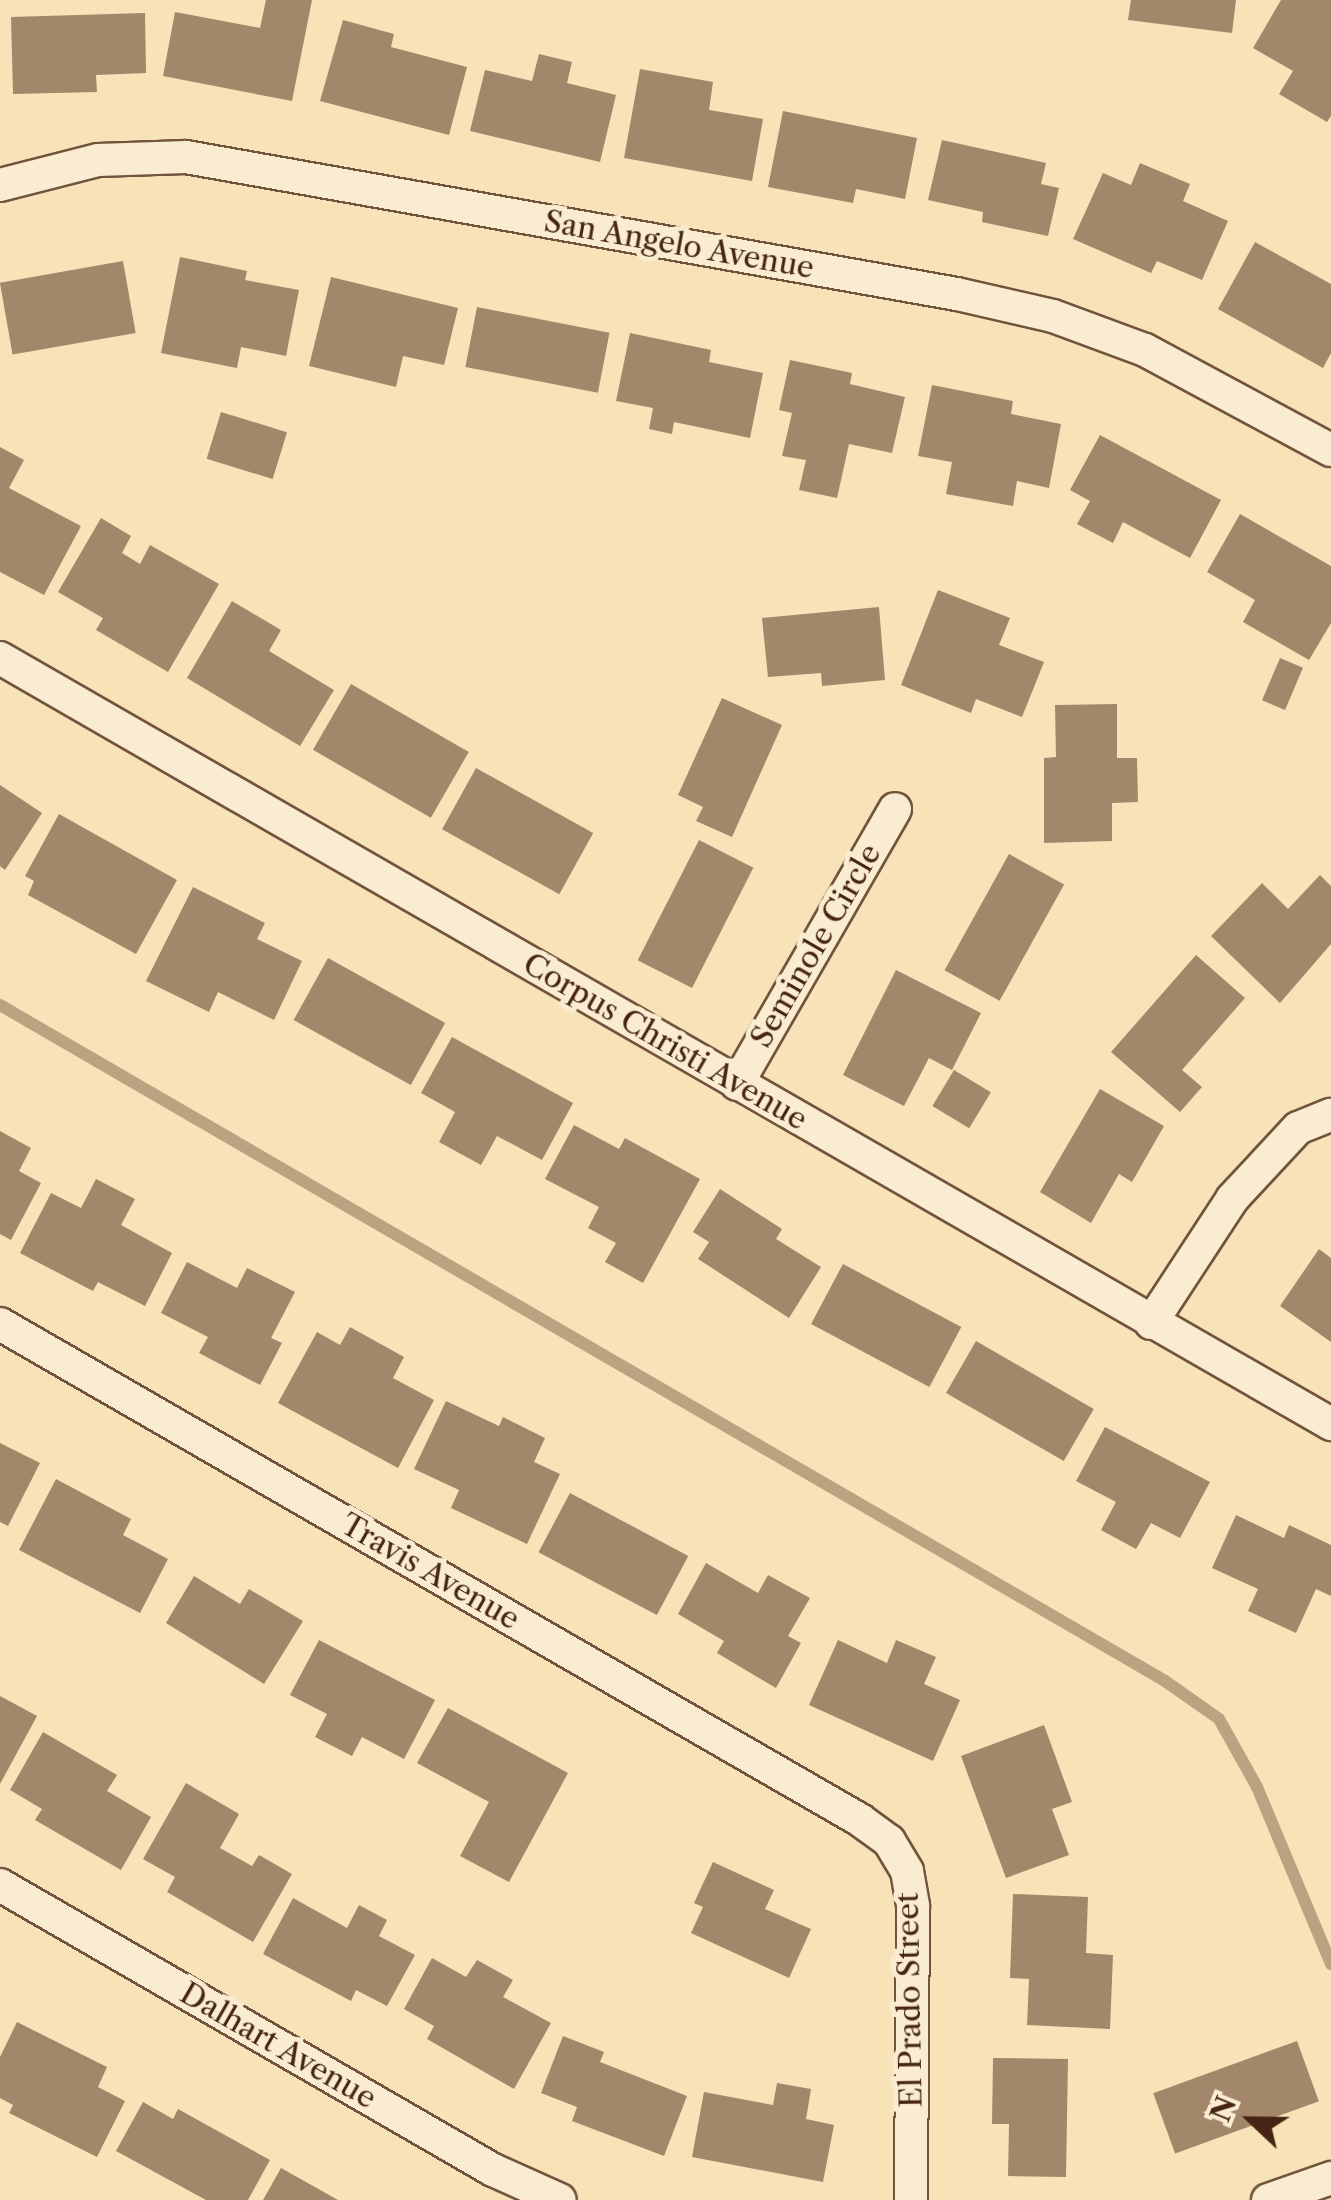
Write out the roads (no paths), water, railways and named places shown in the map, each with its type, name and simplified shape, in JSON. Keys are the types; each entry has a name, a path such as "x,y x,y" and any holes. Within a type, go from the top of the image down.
{"street":[{"name":"San Angelo Avenue","path":"0,184 98,160 186,157 958,294 1053,316 1144,350 1331,450"},
{"name":"Corpus Christi Avenue","path":"0,658 1331,1424"},
{"name":"Seminole Circle","path":"737,1084 896,808"},
{"path":"1151,1323 1232,1199 1298,1128 1331,1115"},
{"name":"Travis Avenue","path":"0,1324 860,1820"},
{"name":"El Prado Street","path":"860,1820 889,1841 907,1871 913,1906 911,2200"},
{"name":"Dalhart Avenue","path":"0,1885 493,2170 560,2200"},
{"path":"1268,2200 1331,2178"}],"waterway":[{"path":"0,1005 1165,1681 1219,1719 1257,1787 1331,1964"}]}
